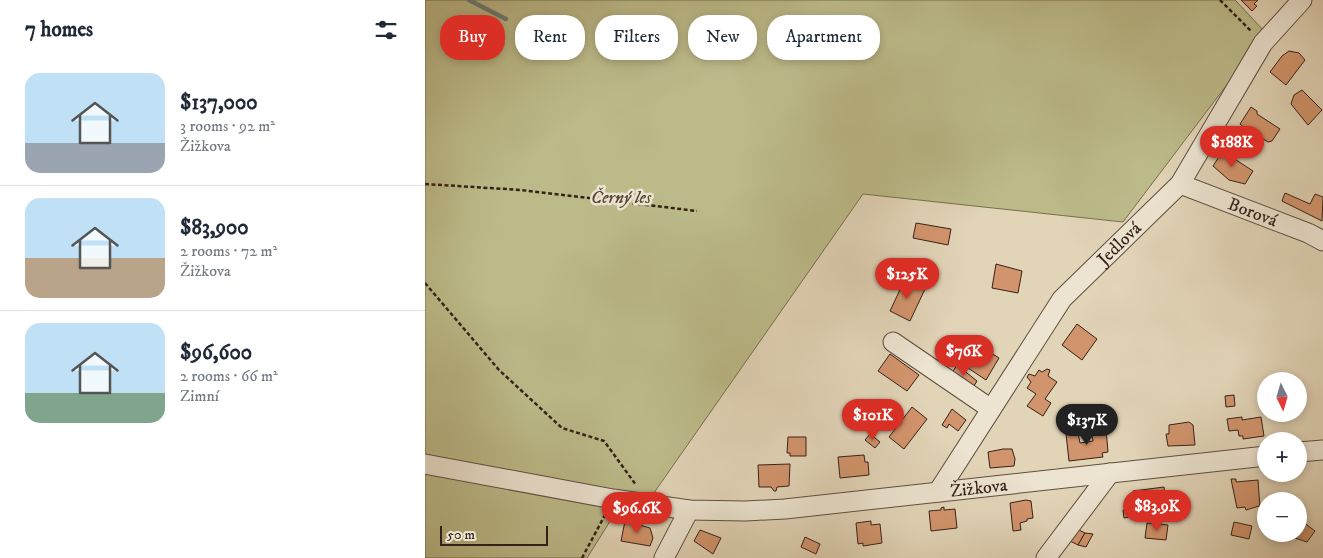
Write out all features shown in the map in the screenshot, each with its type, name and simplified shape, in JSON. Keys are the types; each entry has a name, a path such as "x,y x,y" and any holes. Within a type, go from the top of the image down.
{"street":[{"name":"Jedlová","path":"938,492 1062,299 1181,184 1263,43 1302,0"},
{"name":"Borová","path":"1181,184 1308,233 1323,241"},
{"path":"893,342 991,409"},
{"path":"1307,451 1323,450"},
{"name":"Žižkova","path":"425,464 613,499 689,510 745,511 785,509 1257,457"},
{"path":"1046,558 1109,473"},
{"path":"664,558 689,510"}],"path":[{"path":"1220,0 1263,43"},
{"path":"425,184 521,190 697,211"},
{"path":"425,283 499,370 562,428 603,441 650,504"},
{"path":"582,558 613,499"}],"green space":[{"name":"Černý les","path":"425,0 1235,0 1266,33 1123,222 863,194 642,510 619,507 587,558 425,558"}],"building":[{"path":"1241,0 1258,0 1254,4 1257,6 1252,11"},
{"path":"1289,51 1299,53 1305,60 1286,85 1270,72 1282,56"},
{"path":"1302,90 1322,110 1308,125 1291,104 1294,95"},
{"path":"1251,107 1257,111 1257,114 1280,129 1272,141 1268,142 1260,137 1256,138 1240,124"},
{"path":"1224,149 1230,152 1230,156 1253,171 1245,184 1229,180 1213,166"},
{"path":"1285,193 1310,204 1315,194 1323,197 1322,221 1282,201"},
{"path":"916,223 951,229 948,245 913,238"},
{"path":"996,264 1022,271 1018,293 992,288"},
{"path":"905,279 925,289 910,321 890,311"},
{"path":"1077,324 1097,339 1082,360 1062,345"},
{"path":"982,347 999,358 986,380 968,368"},
{"path":"890,354 919,375 907,391 878,371"},
{"path":"957,365 977,381 972,389 951,374"},
{"path":"1047,369 1050,370 1048,376 1057,382 1045,399 1051,403 1043,416 1027,406 1036,394 1027,388 1031,382 1027,377 1029,374 1035,376 1039,370 1042,372"},
{"path":"1234,395 1235,406 1226,407 1225,396"},
{"path":"912,407 927,419 904,449 889,437"},
{"path":"952,409 966,420 958,431 949,424 947,428 942,425"},
{"path":"894,414 900,422 894,430 886,420"},
{"path":"1242,417 1242,420 1257,418 1257,422 1262,422 1263,432 1257,432 1257,437 1243,439 1243,436 1239,436 1238,430 1229,431 1227,419"},
{"path":"1189,422 1193,425 1195,445 1168,446 1166,434 1169,434 1169,425"},
{"path":"1106,429 1108,452 1102,453 1103,457 1069,461 1066,434 1078,433 1080,443 1093,441 1091,430"},
{"path":"870,434 880,442 875,448 865,440"},
{"path":"788,437 806,437 806,456 790,456 790,453 787,453"},
{"path":"1012,449 1015,459 1014,466 990,468 988,452"},
{"path":"864,455 865,462 868,462 869,475 840,478 838,457"},
{"path":"790,464 789,486 777,487 776,491 771,487 759,487 758,465"},
{"path":"1231,479 1236,479 1236,482 1257,480 1259,492 1257,492 1257,507 1246,510 1245,507 1237,508"},
{"path":"1164,487 1166,507 1160,508 1160,514 1136,516 1133,491"},
{"path":"1031,501 1033,518 1020,523 1021,530 1013,531 1010,503"},
{"path":"944,507 944,510 955,509 957,528 931,531 929,511 941,510"},
{"path":"1135,509 1136,516 1124,518 1123,510"},
{"path":"625,521 650,528 653,538 650,546 621,541"},
{"path":"871,521 871,525 880,524 882,543 863,546 863,543 858,544 856,523"},
{"path":"1234,522 1252,526 1249,539 1231,535"},
{"path":"1147,523 1168,525 1166,540 1145,538"},
{"path":"1307,525 1315,531 1307,542"},
{"path":"1077,529 1085,533 1078,545 1070,541"},
{"path":"700,530 721,538 713,554 694,541"},
{"path":"1085,533 1093,534 1086,547 1078,545"},
{"path":"805,537 820,544 816,554 801,547"}],"waterway":[{"path":"469,0 506,19"}]}
